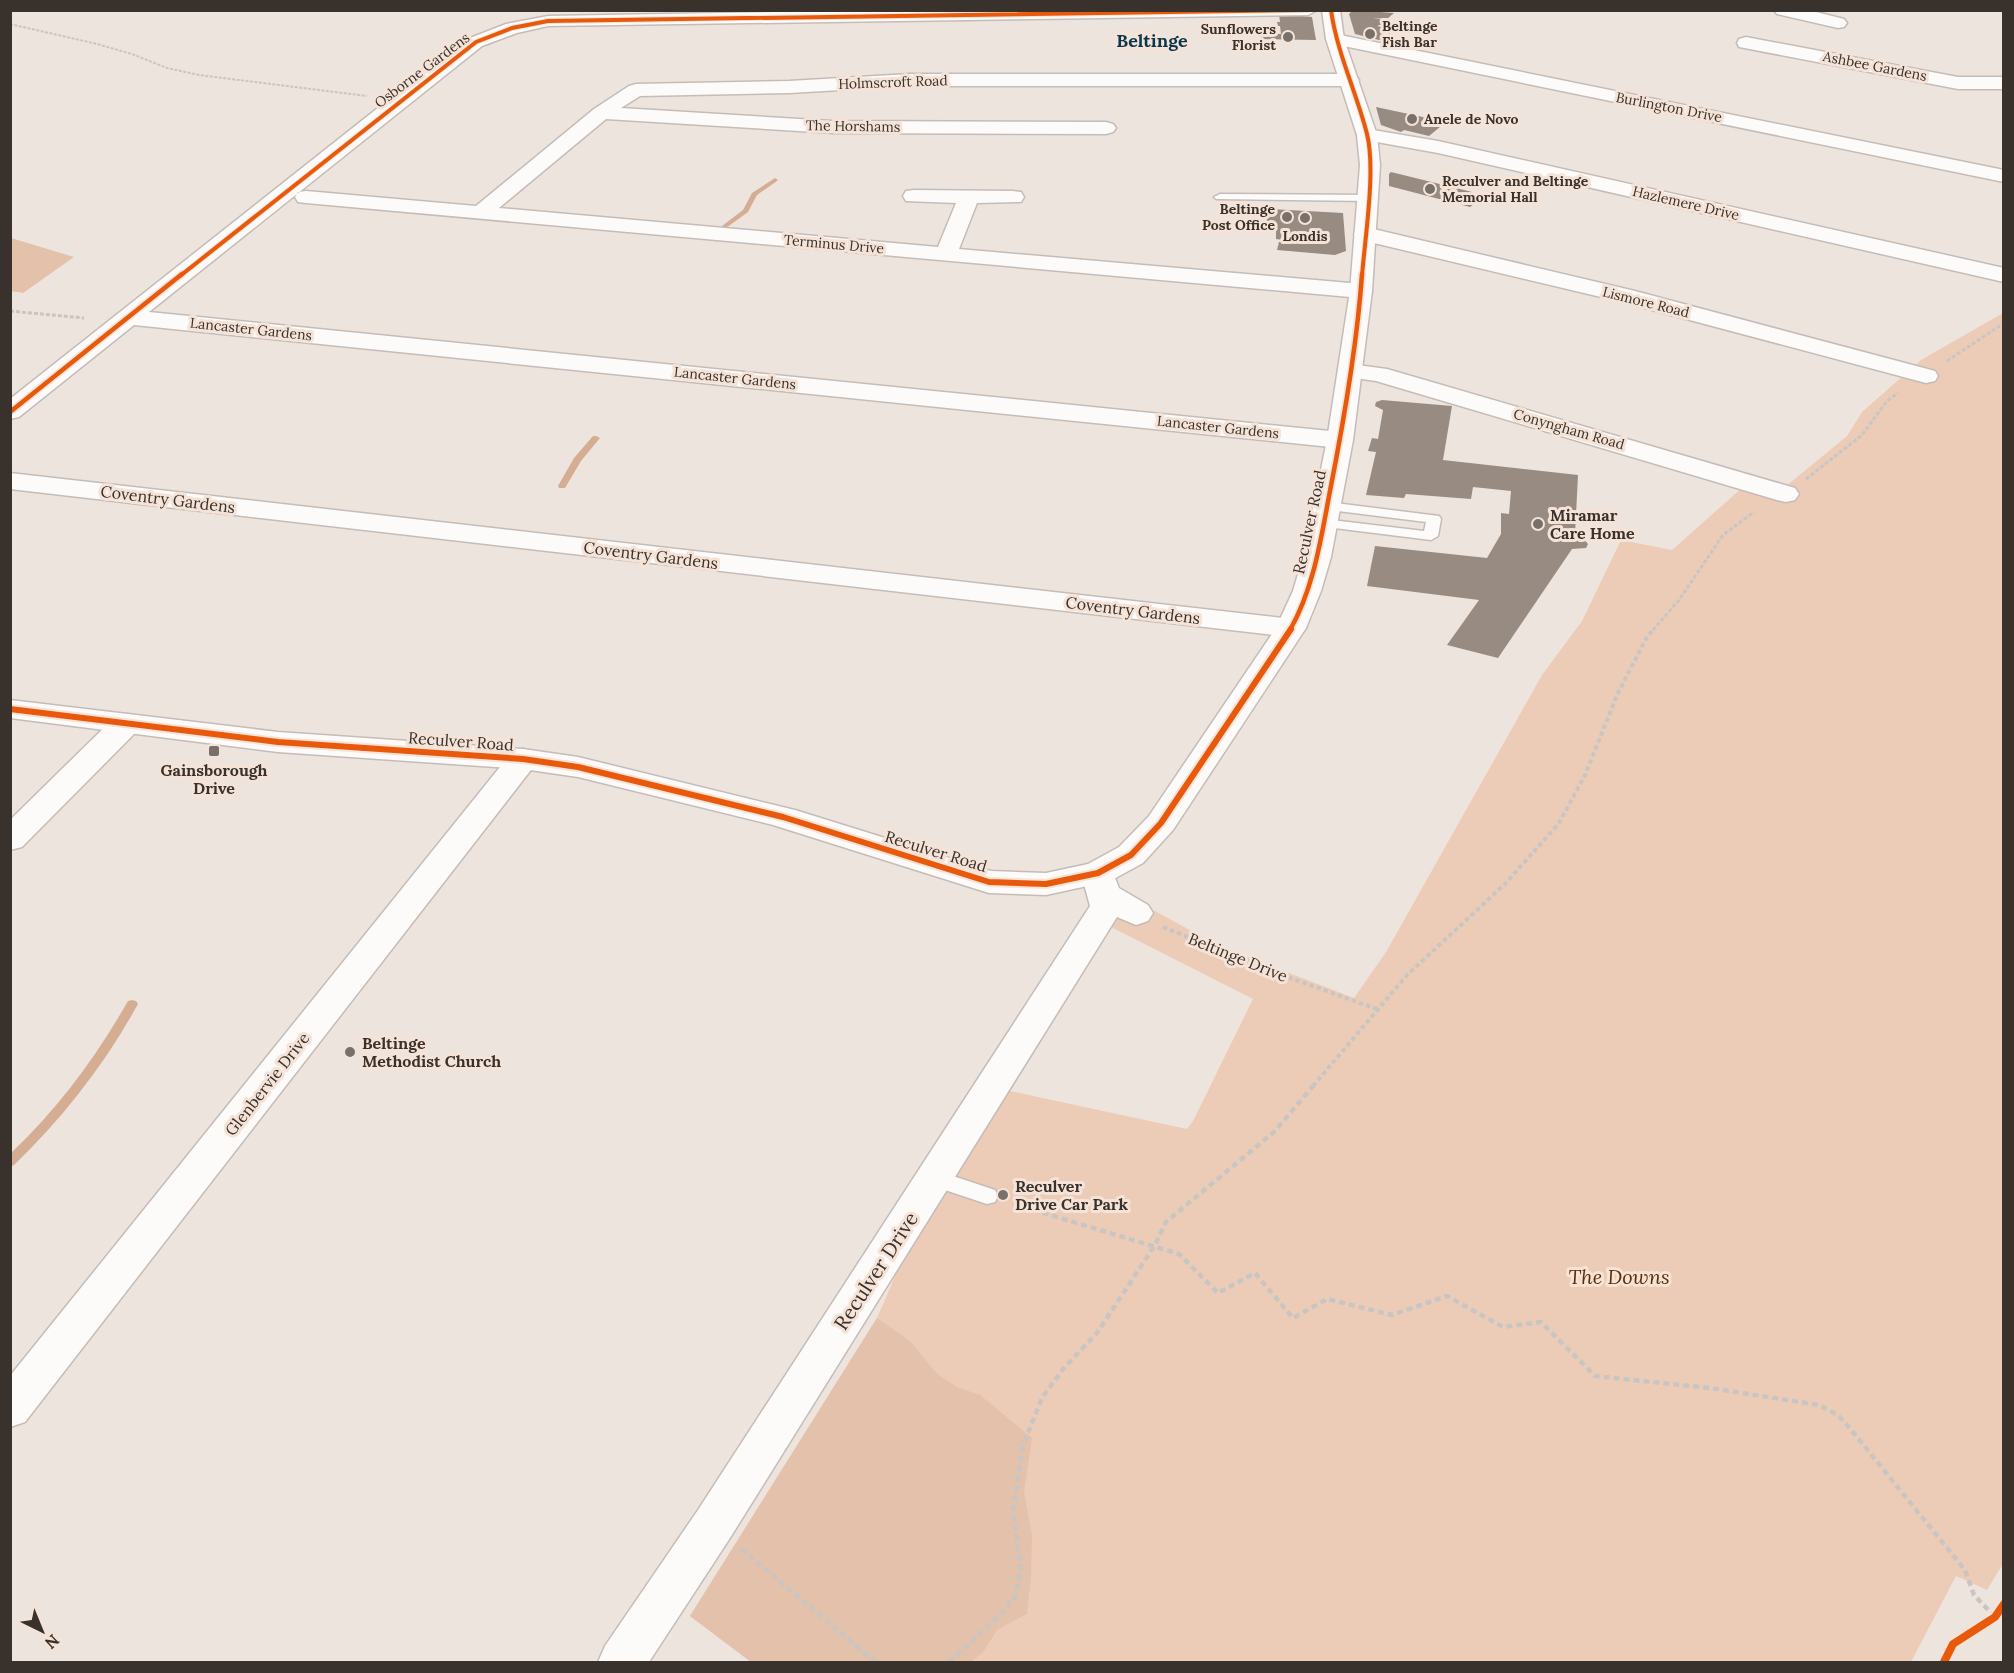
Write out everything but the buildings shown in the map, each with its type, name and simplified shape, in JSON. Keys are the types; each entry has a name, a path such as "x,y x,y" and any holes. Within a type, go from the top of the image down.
{"street":[{"name":"Osborne Gardens","path":"10,412 400,100 476,42 549,16 1308,10"},
{"path":"1783,10 1838,23"},
{"path":"1824,56 1838,23 1853,10"},
{"name":"Reculver Road","path":"10,709 278,742 523,759 578,767 772,814 989,882 1046,884 1113,893 1131,855 1161,823 1291,628 1307,591 1317,557 1340,440 1361,291 1370,165 1367,135 1348,80 1333,25"},
{"name":"Burlington Drive","path":"1333,25 2004,176"},
{"name":"Ashbee Gardens","path":"1746,43 1958,83 2004,83"},
{"name":"Holmscroft Road","path":"481,213 601,113 636,90 789,87 910,80 1348,80"},
{"name":"The Horshams","path":"601,113 832,127 1106,128"},
{"name":"Hazlemere Drive","path":"1367,135 1438,147 2004,275"},
{"path":"914,196 1013,197"},
{"path":"946,254 969,196"},
{"name":"Terminus Drive","path":"306,197 1361,291"},
{"name":"Lismore Road","path":"1365,234 1627,296 1926,376"},
{"name":"Lancaster Gardens","path":"125,321 1340,440"},
{"name":"Conyngham Road","path":"1350,371 1378,374 1786,494"},
{"name":"Coventry Gardens","path":"10,481 1291,628"},
{"path":"10,839 127,723"},
{"name":"Glenbervie Drive","path":"10,1409 523,759"},
{"name":"Reculver Drive","path":"622,1662 714,1524 935,1178 1113,893"}],"lane":[{"path":"1220,197 1369,198"},
{"path":"1325,515 1434,519 1431,536 1325,515"},
{"path":"935,1178 987,1196"}],"path":[{"path":"10,24 114,49 167,68 199,75 244,83 400,100"},
{"path":"10,311 125,321"},
{"path":"950,1662 1016,1597 1022,1568 1013,1511 1023,1445 1042,1398 1063,1370 1098,1333 1155,1245 1166,1222 1274,1132 1407,975 1505,884 1559,823 1585,775 1618,693 1647,637 1679,600 1723,535 1757,510 1786,494 1862,435 1887,401 2004,323"},
{"path":"987,1196 1179,1254 1218,1293 1255,1272 1293,1318 1327,1299 1392,1315 1446,1296 1503,1327 1541,1322 1594,1376 1710,1388 1819,1405 1838,1415 1848,1426 1965,1569 1974,1595 1995,1617"},
{"path":"714,1524 790,1592 876,1662"},
{"path":"1987,1622 1999,1611"}],"green space":[{"name":"The Downs","path":"2003,313 2004,1562 1987,1590 1956,1576 1911,1662 751,1662 690,1616 877,1318 902,1260 1005,1090 1187,1129 1193,1121 1253,999 1105,924 1106,919 1141,911 1155,911 1219,946 1354,998 1386,952 1542,675 1582,621 1621,540 1672,550 1743,487 1774,496 1847,436 1862,412 1921,360"}],"shaded area":[{"path":"11,238 74,257 23,293 11,291"},
{"path":"877,1318 910,1341 937,1374 957,1387 980,1395 1032,1438 1024,1492 1032,1535 1027,1614 997,1630 984,1651 971,1662 751,1662 690,1616"}],"waterway":[{"path":"724,227 746,211 754,194 775,180"},
{"path":"562,486 577,460 596,438"},
{"path":"10,1162 43,1129 94,1066 132,1004"}],"cycle path":[{"path":"10,412 400,100 476,42 512,28 548,21 1308,10"},
{"path":"10,709 278,742 523,759 578,767 783,817 989,882 1046,884 1098,873 1131,855 1161,823 1291,628 1307,591 1317,557 1340,440 1361,291 1370,165 1367,135 1335,39 1331,10"},
{"path":"1944,1662 1953,1644 1995,1617 2004,1604"}],"place":[{"name":"Beltinge Fish Bar","path":"1370,34"},
{"name":"Sunflowers Florist","path":"1288,37"},
{"name":"Anele de Novo","path":"1412,119"},
{"name":"Reculver and Beltinge Memorial Hall","path":"1430,189"},
{"name":"Beltinge Post Office","path":"1287,217"},
{"name":"Londis","path":"1305,218"},
{"name":"Miramar Care Home","path":"1538,524"},
{"name":"Gainsborough Drive","path":"214,751"},
{"name":"Beltinge Methodist Church","path":"350,1052"},
{"name":"Reculver Drive Car Park","path":"1003,1195"}],"district":[{"name":"Beltinge","path":"1152,41"}]}
